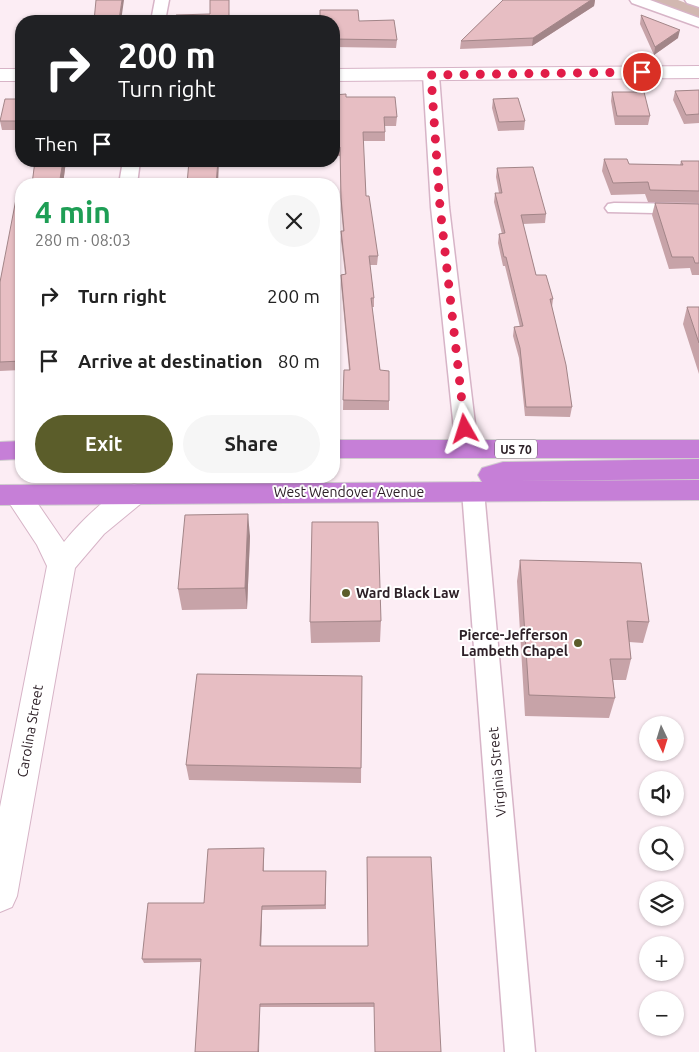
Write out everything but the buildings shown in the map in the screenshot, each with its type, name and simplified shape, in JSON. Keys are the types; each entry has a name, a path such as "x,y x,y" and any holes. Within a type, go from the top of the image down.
{"highway":[{"name":"US 70","path":"340,449 699,449"},
{"path":"0,450 15,450"},
{"path":"473,491 482,480 502,472 699,469"},
{"name":"West Wendover Avenue","path":"8,495 699,490"}],"street":[{"path":"159,15 162,0"},
{"path":"636,0 699,22"},
{"path":"692,0 699,3"},
{"path":"340,75 699,72"},
{"path":"0,75 15,75"},
{"path":"431,75 440,207 467,449"},
{"path":"614,208 699,208"},
{"name":"Virginia Street","path":"473,491 520,1052"},
{"name":"Carolina Street","path":"0,896 61,566 73,547 89,530 134,494"},
{"path":"8,495 49,540 61,566"}],"shaded area":[{"path":"650,0 678,0 699,8 699,18"}],"place":[{"name":"Ward Black Law","path":"346,593"},
{"name":"Pierce-Jefferson Lambeth Chapel","path":"578,643"}],"route":[{"path":"465,429 440,207 431,75 642,72"}]}
